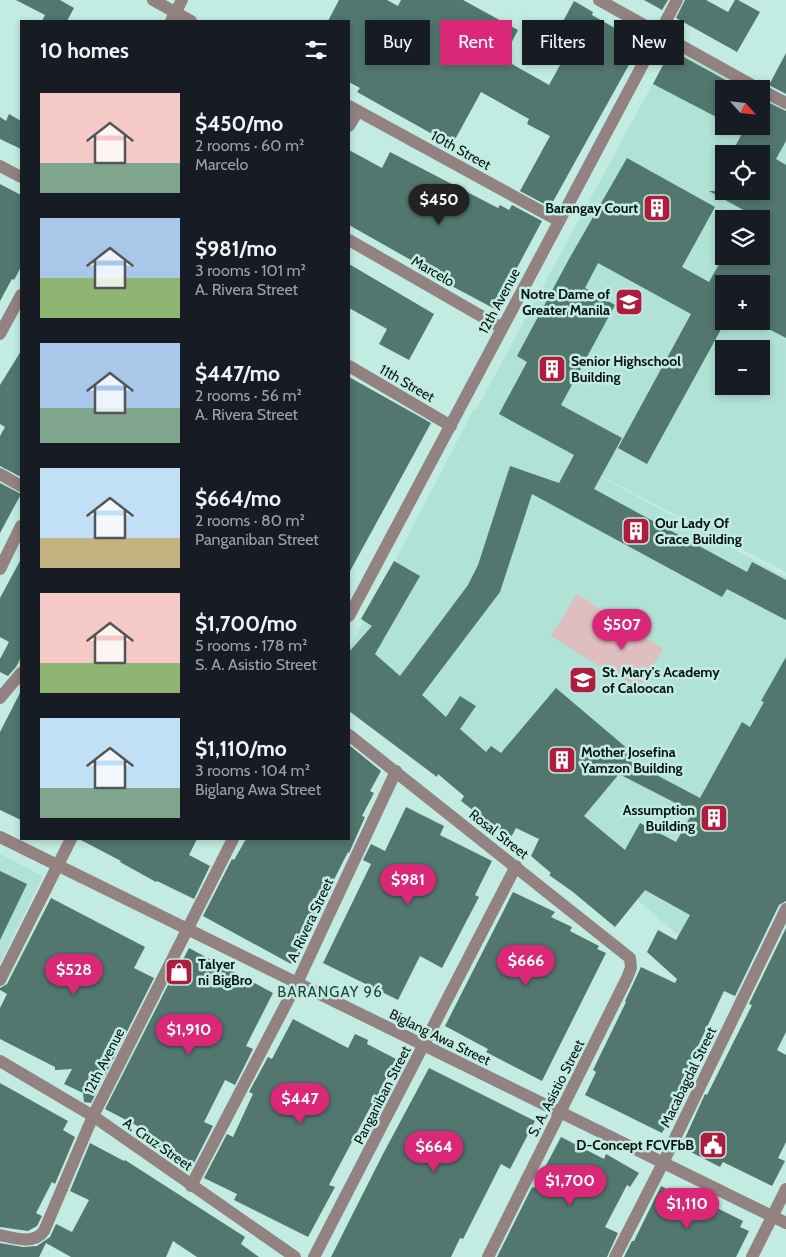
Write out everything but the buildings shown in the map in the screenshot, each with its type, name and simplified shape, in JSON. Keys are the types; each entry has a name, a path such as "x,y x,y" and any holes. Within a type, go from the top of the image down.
{"street":[{"path":"152,0 173,17 186,20"},
{"path":"173,17 182,0"},
{"path":"599,0 635,20"},
{"name":"12th Avenue","path":"665,20 677,0"},
{"path":"684,47 744,80"},
{"name":"12th Avenue","path":"350,614 641,65"},
{"path":"770,95 786,104"},
{"path":"350,122 353,108"},
{"name":"10th Street","path":"353,108 559,221"},
{"path":"0,166 20,176"},
{"name":"Marcelo","path":"350,241 502,328"},
{"path":"0,334 20,297"},
{"name":"11th Street","path":"350,367 451,426"},
{"path":"0,474 20,485"},
{"path":"0,569 20,528"},
{"path":"0,698 20,674"},
{"name":"Rosal Street","path":"350,736 630,958"},
{"name":"A. Rivera Street","path":"191,1186 297,983 396,771"},
{"name":"Biglang Awa Street","path":"0,837 786,1223"},
{"path":"0,980 70,840"},
{"name":"12th Avenue","path":"0,1235 19,1240 38,1237 42,1234 93,1116 232,840"},
{"name":"Panganiban Street","path":"314,1257 516,866"},
{"name":"Macabagdal Street","path":"615,1257 663,1163 786,909"},
{"name":"S. A. Asistio Street","path":"488,1257 627,978 631,968 630,958"},
{"name":"A. Cruz Street","path":"0,1061 93,1116 295,1257"},
{"path":"752,1257 786,1189"}],"shaded area":[{"name":"St. Mary's Academy of Caloocan","path":"684,54 731,80 715,80 715,135 770,135 770,101 786,110 786,572 545,447 786,577 786,861 721,973 572,842 350,656 350,647 474,409 476,410 663,65 684,65"},
{"path":"577,594 663,649 638,690 551,636"},
{"path":"0,854 43,876 0,963"}],"place":[{"name":"Barangay Court","path":"657,208"},
{"name":"Notre Dame of Greater Manila","path":"629,302"},
{"name":"Senior Highschool Building","path":"552,369"},
{"name":"Our Lady Of Grace Building","path":"636,531"},
{"name":"St. Mary's Academy of Caloocan","path":"583,680"},
{"name":"Mother Josefina Yamzon Building","path":"562,760"},
{"name":"Assumption Building","path":"714,818"},
{"name":"Talyer ni BigBro","path":"179,972"},
{"name":"D-Concept FCVFbB","path":"713,1145"}],"district":[{"name":"BARANGAY 96","path":"330,992"}]}
